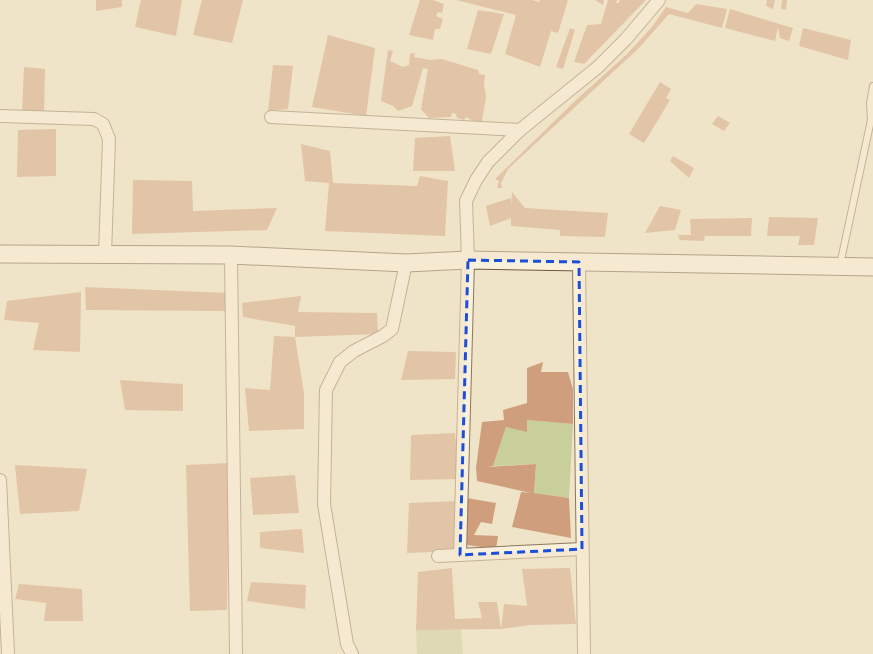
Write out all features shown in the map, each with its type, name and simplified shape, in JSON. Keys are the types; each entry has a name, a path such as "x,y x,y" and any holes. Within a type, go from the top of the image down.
{"main road":[{"path":"0,254 231,255 406,263 468,260 873,267"}],"street":[{"path":"460,555 468,260 466,202 476,180 488,162 520,130 598,68 626,39 659,0"},
{"path":"0,116 94,119 103,124 109,139 105,254"},
{"path":"271,118 520,130"},
{"path":"231,255 236,654"},
{"path":"579,262 584,654"},
{"path":"352,654 347,644 324,504 324,430 326,390 340,362 354,351 383,336 392,329 406,263"},
{"path":"0,480 4,636 8,654"},
{"path":"438,556 582,549"}],"lane":[{"path":"840,266 872,120 870,103 873,86"}],"highlighted area":[{"path":"468,260 579,262 582,549 460,555"}],"green space":[{"path":"527,420 573,424 569,498 534,493 536,464 493,466 506,427 527,431"},
{"path":"461,628 463,654 417,654 416,630"}],"building":[{"path":"96,0 122,0 122,7 96,11"},
{"path":"141,0 182,0 176,36 135,27"},
{"path":"202,0 243,0 232,43 193,35"},
{"path":"420,0 433,0 444,4 442,13 438,12 436,16 443,19 440,29 435,29 433,40 409,35"},
{"path":"456,0 532,0 539,2 540,0 568,0 558,33 551,31 540,67 505,54 516,15"},
{"path":"595,0 604,0 603,5"},
{"path":"608,0 617,0 616,3 619,3 620,0 646,0 584,64 574,62 587,25 601,24"},
{"path":"767,0 775,0 773,9 766,6"},
{"path":"782,0 787,0 786,10 781,9"},
{"path":"696,4 727,9 722,28 669,14 639,48 508,169 501,183 502,188 497,188 499,181 495,179 576,100 626,55 652,27 666,7 688,13"},
{"path":"730,9 793,28 789,41 780,38 778,27 775,41 725,28"},
{"path":"478,10 504,14 491,54 467,49"},
{"path":"570,28 575,30 563,69 556,67"},
{"path":"803,28 851,40 848,60 799,46"},
{"path":"328,35 375,48 366,116 312,107"},
{"path":"388,50 393,51 390,61 403,67 409,65 410,54 415,53 414,57 430,60 442,59 478,70 479,74 485,75 484,83 486,98 481,125 466,117 464,120 457,118 456,114 452,113 451,117 429,118 421,109 428,69 423,68 412,106 398,111 393,106 381,101"},
{"path":"273,65 293,66 288,109 268,111"},
{"path":"24,67 45,69 44,114 22,113"},
{"path":"660,82 671,89 666,98 670,100 644,143 629,134"},
{"path":"718,116 730,123 724,131 712,124"},
{"path":"56,129 56,176 17,177 18,130"},
{"path":"450,136 455,171 413,171 415,138"},
{"path":"301,144 330,151 333,183 417,186 420,176 448,181 445,236 325,231 329,183 305,181"},
{"path":"673,156 694,168 689,178 670,161"},
{"path":"133,180 192,181 193,211 277,208 267,230 132,234"},
{"path":"512,192 525,208 608,213 605,237 560,236 560,230 511,226 511,218 490,226 486,206 511,198 511,207"},
{"path":"660,206 681,210 675,230 645,233"},
{"path":"769,217 818,218 814,245 798,245 800,236 767,236"},
{"path":"752,218 751,236 705,236 704,241 680,240 678,235 691,235 690,219"},
{"path":"85,287 227,293 226,311 86,310"},
{"path":"81,292 80,352 33,350 39,323 4,320 7,301"},
{"path":"301,296 298,312 377,313 378,334 295,337 295,326 243,317 242,303"},
{"path":"274,336 295,337 304,393 304,429 249,431 245,388 270,390"},
{"path":"408,351 456,352 455,379 401,380"},
{"path":"543,362 541,372 568,372 573,389 573,424 527,420 527,432 506,427 493,466 487,467 536,464 534,493 569,498 571,538 512,527 521,492 531,493 477,481 476,468 482,422 504,420 503,410 527,403 527,368"},
{"path":"120,380 183,384 183,411 125,410"},
{"path":"455,433 459,479 410,480 411,435"},
{"path":"229,463 227,610 190,611 186,465"},
{"path":"15,465 87,469 79,511 20,514"},
{"path":"295,475 299,513 253,515 250,478"},
{"path":"467,498 496,503 492,524 481,522 474,535 498,536 496,549 467,545"},
{"path":"458,501 457,551 407,553 409,503"},
{"path":"302,529 304,553 260,548 260,532"},
{"path":"452,568 455,619 482,618 478,602 497,602 501,629 416,630 418,572"},
{"path":"570,568 576,624 530,625 501,629 504,604 527,606 522,569"},
{"path":"251,582 306,585 305,609 247,601"},
{"path":"19,584 82,589 83,621 44,621 46,603 15,599"}]}
